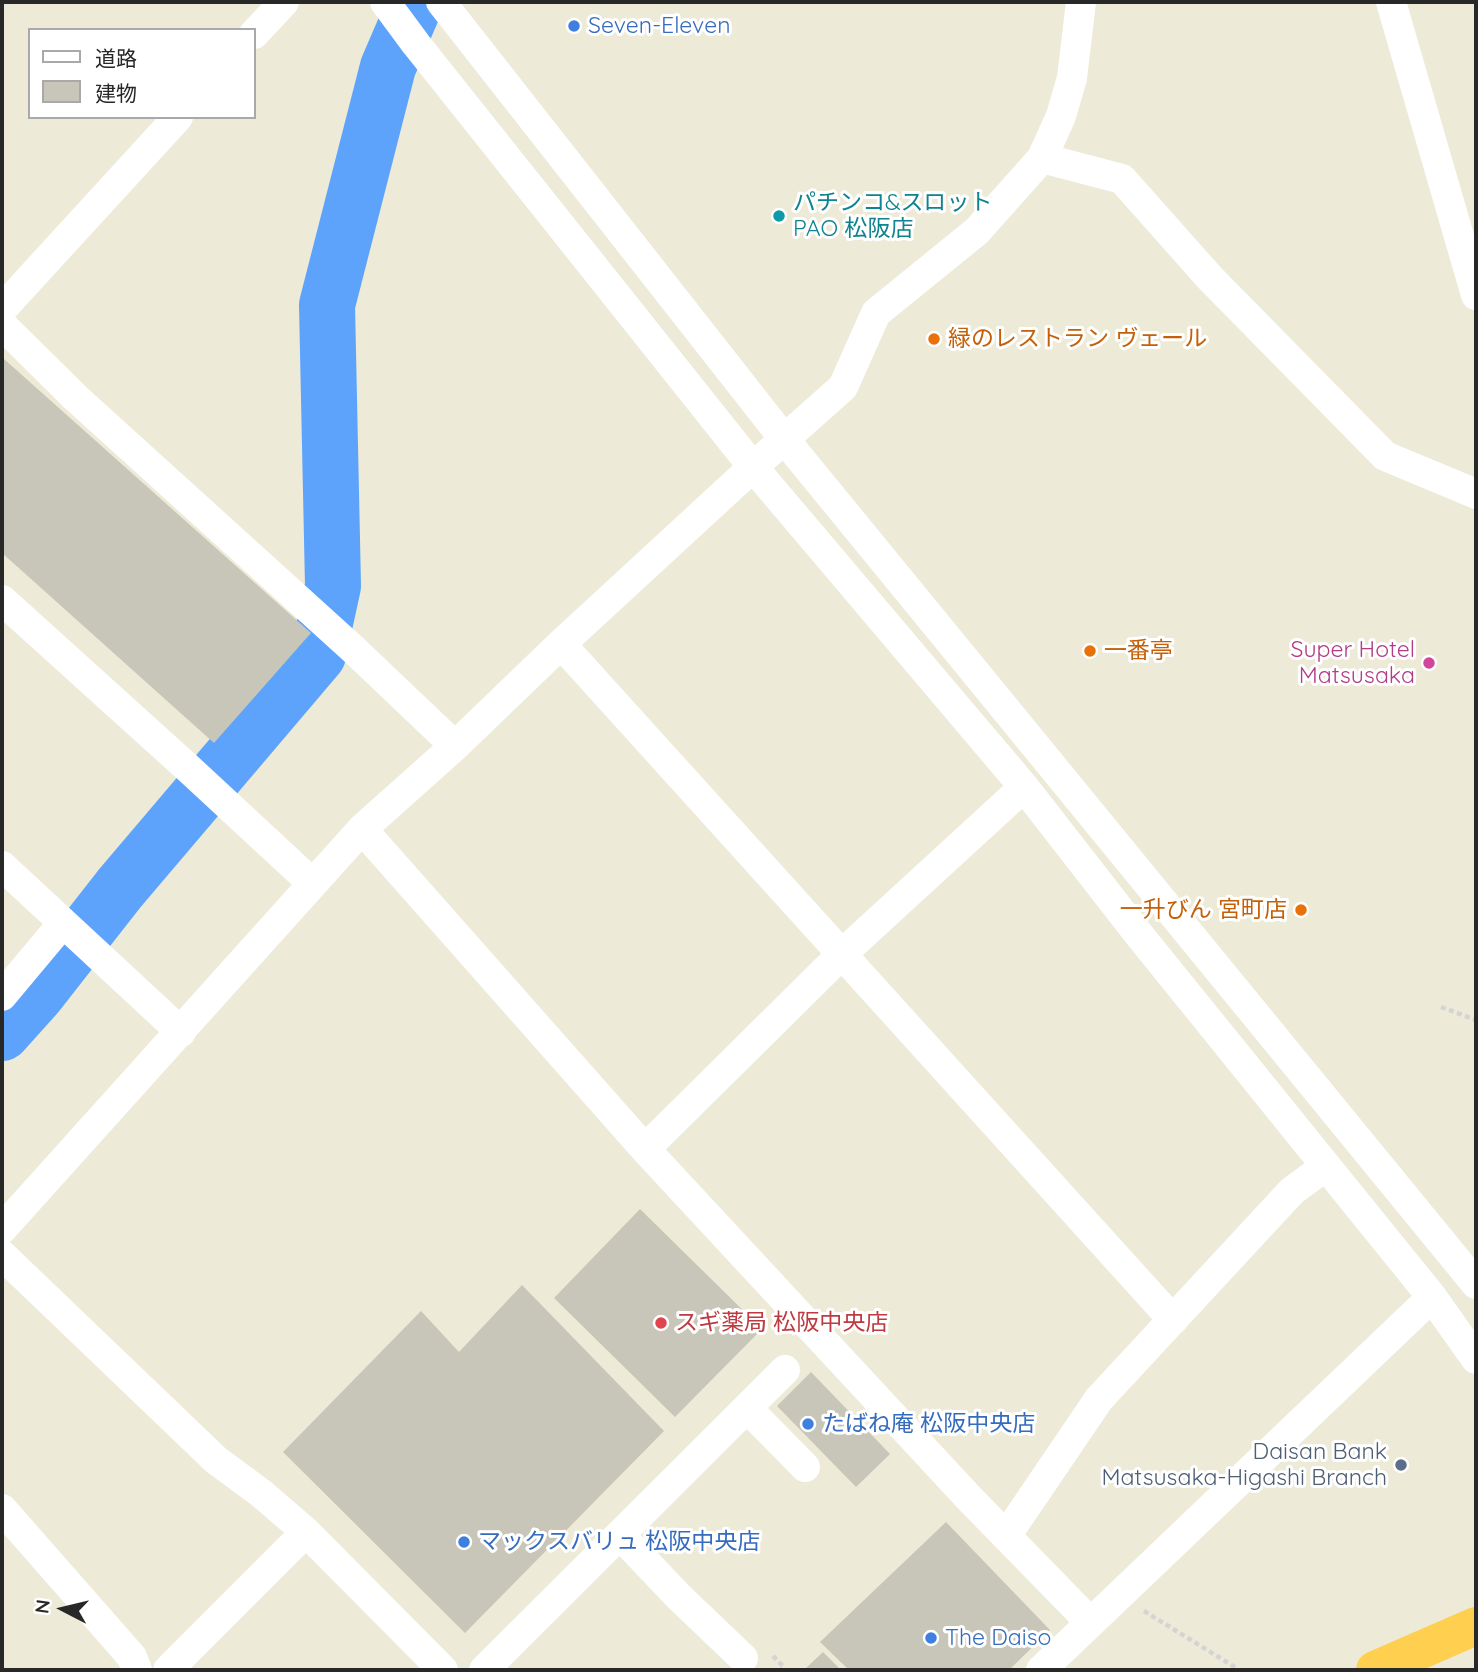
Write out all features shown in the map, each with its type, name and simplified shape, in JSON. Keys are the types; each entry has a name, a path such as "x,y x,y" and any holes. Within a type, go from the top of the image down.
{"highway":[{"path":"1375,1670 1476,1626"}],"street":[{"path":"256,32 284,2"},
{"path":"386,2 420,49 753,467 1024,787 1140,936 1432,1297 1476,1359"},
{"path":"2,1229 362,829 455,746 753,467 844,387 876,313 977,230 1042,158 1061,116 1072,78 1081,2"},
{"path":"1391,2 1476,295"},
{"path":"420,49 444,3 785,440 1475,1278"},
{"path":"2,309 176,119"},
{"path":"1042,158 1122,179 1210,278 1385,456 1476,494"},
{"path":"2,325 76,398 310,609 455,746"},
{"path":"2,600 312,883"},
{"path":"561,644 1173,1320"},
{"path":"645,1149 842,954 1024,787"},
{"path":"362,829 645,1149 1006,1536 1090,1622"},
{"path":"2,866 181,1032"},
{"path":"2,996 64,924"},
{"path":"1006,1536 1099,1399 1292,1191 1326,1166"},
{"path":"2,1255 216,1460 262,1494 306,1532 443,1670"},
{"path":"1041,1670 1432,1297"},
{"path":"484,1670 785,1370"},
{"path":"747,1408 805,1467"},
{"path":"2,1510 132,1657 137,1670"},
{"path":"168,1670 306,1532"},
{"path":"620,1535 679,1597 743,1658"}],"path":[{"path":"1441,1007 1476,1020"},
{"path":"1119,1595 1238,1670"}],"building":[{"path":"4,359 311,633 214,743 2,553"},
{"path":"640,1209 762,1329 675,1417 554,1298"},
{"name":"マックスバリュ 松阪中央店","path":"522,1285 664,1431 465,1633 283,1452 421,1311 459,1352"},
{"path":"811,1372 890,1454 856,1487 777,1406"},
{"path":"946,1522 1050,1630 1009,1670 849,1670 820,1642"},
{"path":"823,1652 841,1670 804,1670"}],"waterway":[{"path":"2,1033 37,994 120,888 318,655 333,586 327,305 388,67 416,2"}],"place":[{"name":"Seven-Eleven","path":"574,26"},
{"name":"パチンコ&スロット PAO 松阪店","path":"779,216"},
{"name":"緑のレストラン ヴェール","path":"934,339"},
{"name":"一番亭","path":"1090,651"},
{"name":"Super Hotel Matsusaka","path":"1429,663"},
{"name":"一升びん 宮町店","path":"1301,910"},
{"name":"スギ薬局 松阪中央店","path":"661,1323"},
{"name":"たばね庵 松阪中央店","path":"808,1424"},
{"name":"Daisan Bank Matsusaka-Higashi Branch","path":"1401,1465"},
{"name":"マックスバリュ 松阪中央店","path":"464,1542"},
{"name":"The Daiso","path":"931,1638"}]}
